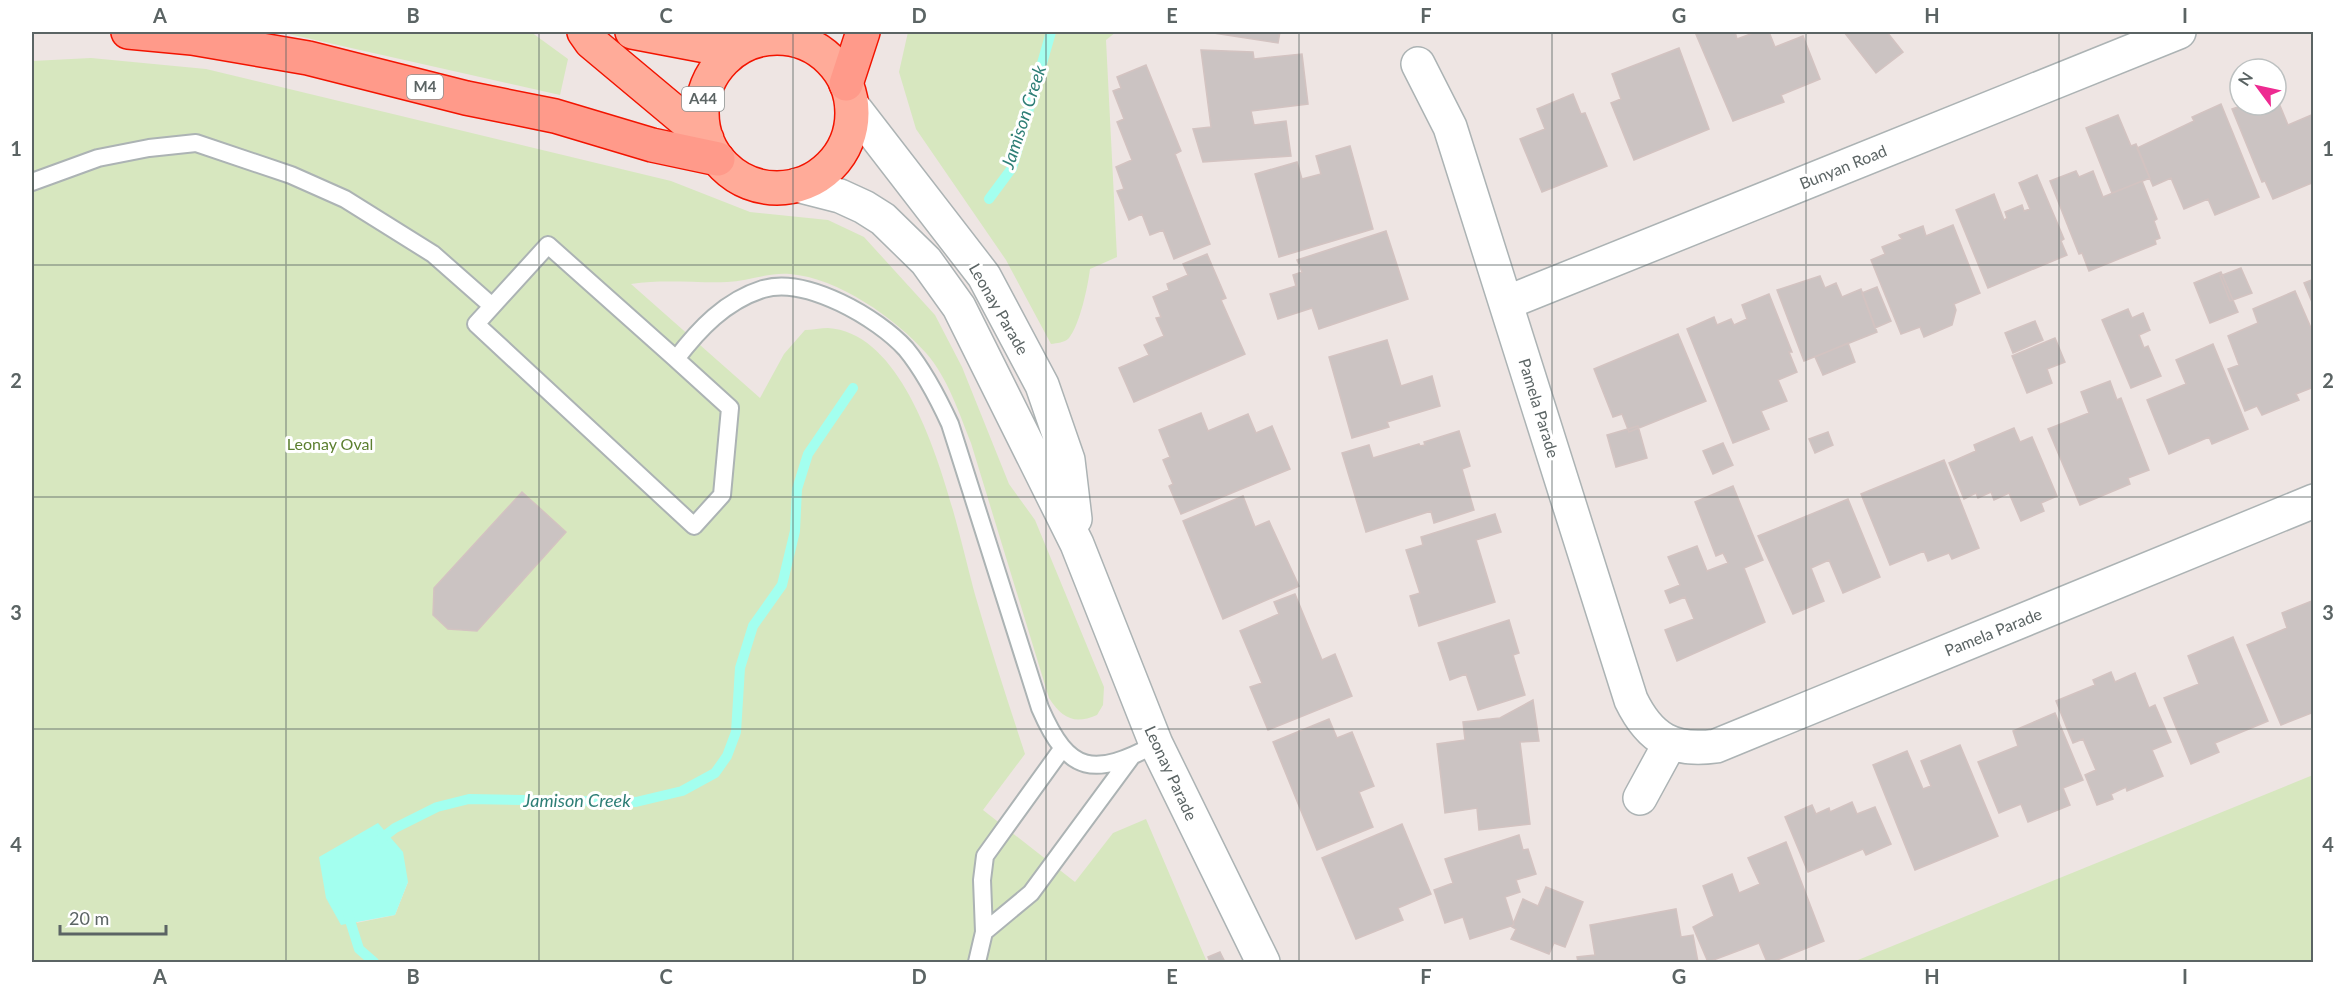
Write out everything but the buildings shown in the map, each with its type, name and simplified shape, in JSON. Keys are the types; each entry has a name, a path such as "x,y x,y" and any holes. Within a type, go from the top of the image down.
{"highway":[{"name":"M4","path":"128,32 192,38 308,58 466,98 555,116 651,145 712,149"},
{"name":"A44","path":"584,32 591,42 712,149 734,175 753,184 775,188 797,185 816,177 832,163 844,146 851,126 849,94 834,63 815,47 792,39 768,38 744,45 711,47 632,32"},
{"path":"849,94 863,32"},
{"name":"A44","path":"712,149 702,117 704,95 712,75 726,58 744,45"}],"street":[{"name":"Bunyan Road","path":"1506,303 2179,32"},
{"name":"Pamela Parade","path":"1418,64 1450,127 1631,700 1646,725 1670,743 1686,748 1716,746 2313,501"},
{"name":"Leonay Parade","path":"849,94 984,276 1042,385 1068,460 1077,544"},
{"name":"Leonay Parade","path":"797,185 840,196 864,207 907,240 926,261 959,307 1077,544 1144,750 1263,963"},
{"path":"1640,798 1670,743"}],"lane":[{"path":"32,182 98,158 149,148 196,143 291,175 345,199 433,254 492,306"},
{"path":"548,245 676,359 730,408 722,495 694,526 476,324 548,245"},
{"path":"676,359 706,322 726,307 765,288 780,287 815,293 855,310 891,335 906,350 931,387 950,424 1040,708 1053,736 1062,749 1087,765 1101,766 1144,750"},
{"path":"977,963 984,932 982,880 986,856 1062,749"},
{"path":"984,932 1031,893 1144,750"}],"green space":[{"path":"280,32 531,32 568,59 560,95"},
{"path":"908,32 1116,32 1106,40 1117,257 1090,269 1080,314 1073,332 1065,341 1051,344 1006,260 916,129 899,72"},
{"name":"Leonay Oval","path":"91,58 206,69 671,181 750,212 828,220 864,237 935,315 962,367 1009,484 1035,520 1104,687 1103,705 1097,715 1082,719 1069,718 1049,698 971,443 952,396 934,363 898,326 846,292 827,283 790,274 767,275 727,282 667,281 631,284 760,398 784,354 805,330 828,328 860,338 888,363 910,397 945,483 976,598 1025,754 983,810 1075,882 1113,833 1146,819 1207,962 32,962 32,61","holes":["408,882 395,915 356,923"]},
{"path":"2313,775 2313,962 1853,962"}],"water":[{"path":"378,823 403,852 408,882 395,915 341,925 326,898 319,857"}],"waterway":[{"name":"Jamison Creek","path":"989,199 1012,168 1051,32"},
{"name":"Jamison Creek","path":"378,841 395,828 437,807 469,799 636,802 682,791 715,773 727,756 736,732 740,668 753,626 782,585 795,531 797,489 808,454 853,388"},
{"name":"Jamison Creek","path":"347,911 359,949 374,962"}]}
